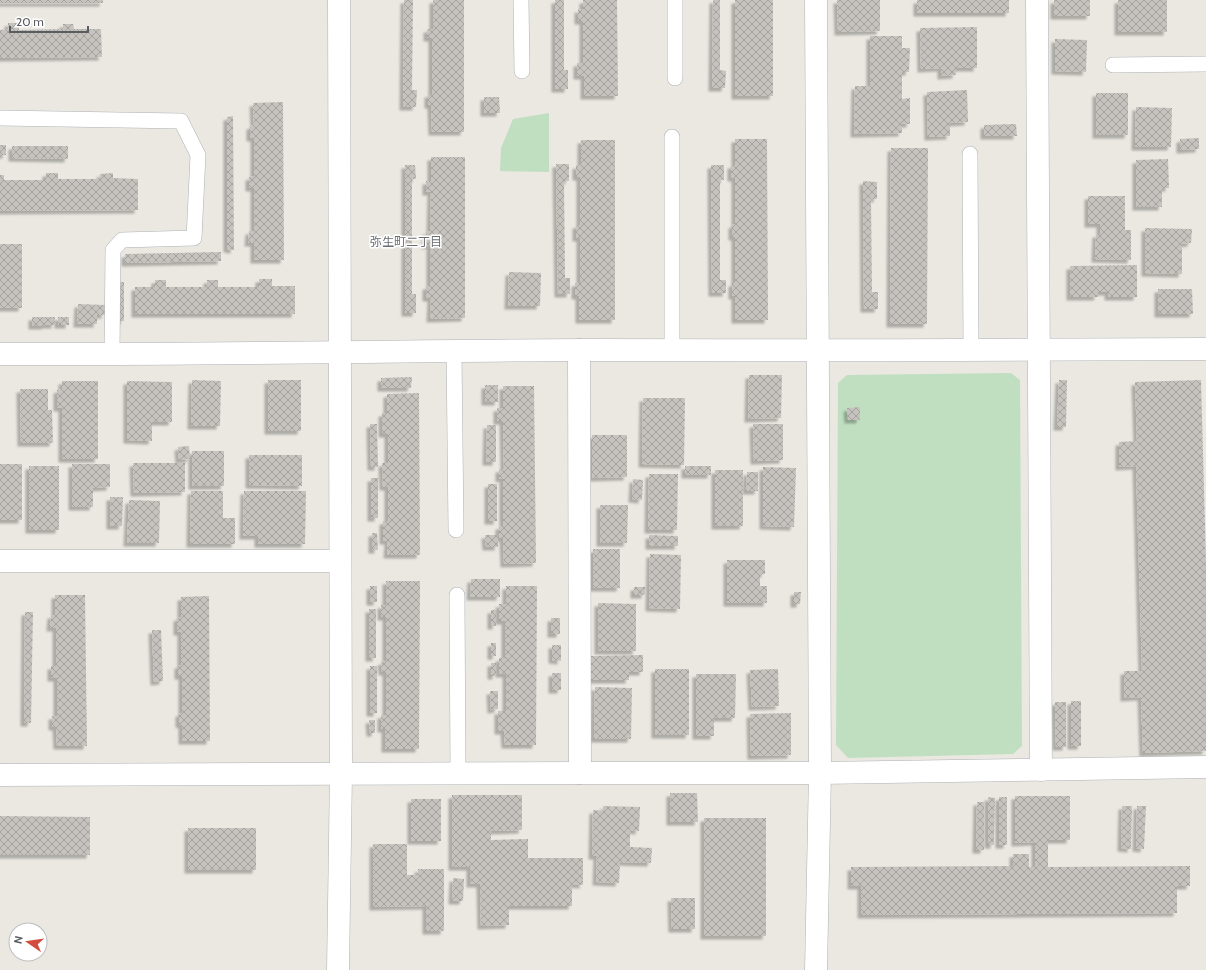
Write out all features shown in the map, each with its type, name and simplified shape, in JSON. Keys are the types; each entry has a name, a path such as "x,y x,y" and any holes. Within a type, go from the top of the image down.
{"street":[{"path":"338,970 341,773 339,0"},
{"path":"816,0 820,773 816,970"},
{"path":"1037,0 1041,770"},
{"path":"0,354 339,353 579,350 1038,351 1206,349"},
{"path":"579,350 580,773"},
{"path":"0,561 340,561"},
{"path":"0,775 820,773 1206,767"}],"lane":[{"path":"521,0 522,71"},
{"path":"675,0 675,78"},
{"path":"1113,65 1206,64"},
{"path":"0,118 181,121 198,154 194,238 122,240 113,250 112,354"},
{"path":"672,137 672,350"},
{"path":"970,154 971,351"},
{"path":"454,351 456,530"},
{"path":"457,595 458,773"}],"green space":[{"path":"549,113 549,172 500,171 501,148 513,119"},
{"path":"1011,373 1020,380 1022,746 1013,754 848,758 836,745 838,383 847,375"}],"building":[{"path":"0,0 103,0 103,3 0,3"},
{"path":"404,0 413,0 412,90 417,90 416,107 403,107"},
{"path":"433,0 464,0 464,132 432,132 431,105 428,105 428,94 432,94 432,38 427,38 427,29 433,29"},
{"path":"555,0 564,0 564,70 568,70 568,89 555,89"},
{"path":"583,0 617,0 618,96 584,96 584,76 577,76 577,63 583,63 583,21 578,21 578,9 583,10"},
{"path":"713,0 720,0 720,70 726,71 725,88 712,88"},
{"path":"735,0 773,0 773,96 735,96"},
{"path":"837,0 880,0 880,31 838,32"},
{"path":"917,0 1009,0 1009,13 917,13"},
{"path":"1054,0 1090,0 1090,16 1054,16"},
{"path":"1118,0 1167,0 1167,32 1118,32"},
{"path":"8,23 19,23 19,30 63,29 63,24 73,24 74,29 101,29 102,57 0,58 0,30 8,29"},
{"path":"977,27 977,68 956,68 956,75 941,76 941,68 921,69 920,28"},
{"path":"870,36 902,36 902,48 910,48 909,72 902,72 902,99 910,98 910,124 902,124 902,133 854,134 855,86 870,86"},
{"path":"1055,39 1087,40 1086,72 1055,71"},
{"path":"967,90 968,122 950,123 950,136 928,137 927,92"},
{"path":"1096,93 1128,93 1128,135 1096,135"},
{"path":"484,97 499,97 500,113 484,113"},
{"path":"283,102 284,260 254,260 254,243 248,243 249,231 254,231 254,188 249,188 249,177 254,176 254,138 250,138 250,126 254,125 253,103"},
{"path":"1136,107 1172,108 1171,147 1135,147"},
{"path":"233,116 234,250 227,249 227,117"},
{"path":"1016,124 1017,136 984,136 984,125"},
{"path":"1199,138 1199,149 1180,150 1180,139"},
{"path":"735,139 767,139 768,320 735,320 735,296 732,296 732,283 735,283 735,237 732,237 732,225 735,224 735,178 731,178 731,165 735,165"},
{"path":"581,140 615,140 615,320 579,320 579,296 575,296 575,283 580,283 580,238 576,238 576,225 580,225 580,177 576,177 576,165 581,166"},
{"path":"0,145 6,145 6,155 0,155"},
{"path":"12,146 68,146 68,159 12,158"},
{"path":"891,148 928,148 927,324 890,324"},
{"path":"431,157 465,157 465,318 430,319 431,298 426,298 426,286 430,286 430,245 425,246 426,231 430,232 431,192 426,192 426,181 431,181"},
{"path":"1168,159 1169,188 1162,188 1162,207 1136,207 1136,160"},
{"path":"556,164 569,164 569,181 564,181 565,278 570,278 570,294 558,294"},
{"path":"405,165 415,165 416,179 412,179 412,294 416,294 416,313 405,313"},
{"path":"711,165 724,165 724,180 720,180 720,280 726,280 726,293 712,293"},
{"path":"46,173 58,173 58,179 100,179 100,174 113,173 113,178 138,179 138,210 0,211 0,175 4,175 4,180 46,180"},
{"path":"863,181 877,182 877,199 871,199 872,292 878,292 878,309 864,309"},
{"path":"1088,196 1125,196 1125,230 1131,230 1131,260 1095,259 1096,234 1100,234 1100,224 1088,224"},
{"path":"1145,228 1192,229 1191,243 1182,244 1182,274 1145,273"},
{"path":"0,244 22,244 22,308 0,308"},
{"path":"221,252 221,261 125,263 125,254"},
{"path":"1137,265 1137,297 1108,297 1108,292 1097,292 1098,297 1070,297 1070,266"},
{"path":"509,272 541,273 540,306 508,306"},
{"path":"259,279 272,279 272,286 295,286 295,314 135,314 135,287 155,287 155,280 166,280 166,287 207,287 207,280 218,280 218,287 259,287"},
{"path":"118,282 124,282 124,321 117,321"},
{"path":"1158,289 1192,289 1193,314 1158,314"},
{"path":"78,304 105,305 105,315 97,315 97,324 77,324"},
{"path":"32,317 55,317 55,325 32,326"},
{"path":"58,317 69,317 69,325 58,325"},
{"path":"749,375 782,375 781,418 748,419"},
{"path":"412,377 411,388 381,388 381,378"},
{"path":"192,380 221,381 220,426 191,426"},
{"path":"268,380 301,380 301,431 268,431"},
{"path":"1059,380 1067,380 1066,427 1057,427"},
{"path":"1201,380 1206,562 1206,751 1143,753 1141,697 1124,698 1124,671 1142,671 1136,466 1119,467 1119,442 1137,441 1135,382"},
{"path":"62,381 98,381 98,459 62,459 62,408 57,408 57,390 62,389"},
{"path":"127,381 172,382 172,422 152,422 152,441 127,440"},
{"path":"485,385 498,385 498,402 485,402"},
{"path":"503,386 534,386 536,563 504,564 503,538 499,538 499,526 503,526 503,478 499,479 499,469 504,469 503,421 497,421 497,408 503,408"},
{"path":"20,389 48,389 48,410 52,410 53,443 21,443"},
{"path":"419,393 420,555 387,555 388,541 383,541 383,521 388,521 388,487 383,487 382,463 388,463 388,434 382,434 382,413 387,413 387,394"},
{"path":"643,398 685,398 684,465 642,464"},
{"path":"860,407 860,420 848,420 847,408"},
{"path":"370,424 377,424 378,467 371,467"},
{"path":"753,424 783,424 783,460 754,461"},
{"path":"487,425 496,425 496,462 486,462"},
{"path":"592,435 627,435 627,477 592,478"},
{"path":"189,446 190,459 179,460 178,447"},
{"path":"192,451 224,451 224,486 192,486"},
{"path":"249,455 302,455 302,486 249,485"},
{"path":"133,463 185,463 185,492 134,493"},
{"path":"0,464 22,464 22,520 0,520"},
{"path":"72,464 110,464 110,487 93,488 93,507 72,507"},
{"path":"29,466 59,466 59,530 29,530"},
{"path":"685,466 711,466 711,475 685,475"},
{"path":"763,467 796,468 794,527 763,526"},
{"path":"715,470 743,470 743,526 715,526"},
{"path":"747,472 758,472 758,491 746,491"},
{"path":"649,474 678,474 677,530 648,530"},
{"path":"371,478 378,478 378,518 371,518"},
{"path":"633,479 643,480 642,500 632,499"},
{"path":"488,484 497,484 497,521 488,521"},
{"path":"191,491 223,491 223,518 235,518 235,544 190,544"},
{"path":"244,491 306,491 305,544 258,544 258,536 243,536"},
{"path":"110,497 123,497 122,526 110,526"},
{"path":"129,500 160,501 159,543 127,543"},
{"path":"600,505 628,505 627,543 600,543"},
{"path":"372,533 377,533 378,550 372,550"},
{"path":"485,535 498,535 498,547 486,547"},
{"path":"649,535 678,536 678,546 649,546"},
{"path":"593,549 620,549 620,588 593,588"},
{"path":"650,554 681,555 680,609 649,608"},
{"path":"727,560 765,560 765,574 760,574 760,586 767,586 767,603 727,603"},
{"path":"471,579 500,579 500,597 470,597"},
{"path":"386,581 420,581 419,749 385,749 385,729 381,729 381,715 386,715 386,672 382,672 381,662 386,661 386,617 381,617 381,605 386,605"},
{"path":"370,586 377,586 377,602 370,602"},
{"path":"506,586 537,586 536,745 505,745 504,731 498,731 498,711 506,711 506,674 499,674 499,658 505,658 505,621 499,621 499,604 506,604"},
{"path":"634,587 645,587 645,595 634,595"},
{"path":"794,592 801,592 800,604 794,604"},
{"path":"55,595 85,595 87,746 57,746 56,727 52,727 52,716 57,716 57,678 51,678 51,666 56,666 56,628 50,628 51,615 55,615"},
{"path":"209,596 210,741 182,741 182,725 179,724 179,713 182,713 182,676 178,676 178,665 181,665 181,632 177,632 177,618 181,617 181,597"},
{"path":"598,603 636,604 636,651 598,651"},
{"path":"369,609 376,609 376,658 369,658"},
{"path":"491,610 496,610 496,626 491,626"},
{"path":"25,612 33,612 31,723 24,723"},
{"path":"551,618 560,618 560,634 551,634"},
{"path":"152,630 161,630 163,681 154,682"},
{"path":"491,643 496,643 496,656 491,656"},
{"path":"552,645 561,645 561,661 552,660"},
{"path":"643,655 643,672 629,672 629,680 591,680 591,656"},
{"path":"491,663 496,663 496,676 491,676"},
{"path":"370,666 377,666 377,713 370,713"},
{"path":"655,669 689,669 689,735 655,735"},
{"path":"778,669 779,706 752,707 750,670"},
{"path":"552,673 561,673 561,690 552,690"},
{"path":"696,674 736,674 735,718 714,718 714,736 696,736"},
{"path":"595,687 632,688 631,739 594,739"},
{"path":"490,691 498,691 498,709 491,710"},
{"path":"1071,701 1081,701 1081,746 1071,746"},
{"path":"1055,702 1066,702 1066,747 1056,747"},
{"path":"791,713 791,755 751,756 750,714"},
{"path":"369,720 375,720 375,733 370,733"},
{"path":"670,793 697,793 698,822 670,822"},
{"path":"452,795 522,795 522,830 491,831 491,840 528,839 528,858 583,858 583,885 572,884 572,906 509,906 509,925 481,926 480,884 470,884 470,867 452,867"},
{"path":"1015,796 1070,796 1070,840 1048,840 1048,867 1190,866 1190,886 1177,886 1177,913 861,915 861,886 851,886 851,867 1013,866 1013,854 1029,854 1029,867 1035,867 1035,842 1015,843"},
{"path":"988,797 995,798 994,845 988,845"},
{"path":"999,797 1007,797 1007,845 999,845"},
{"path":"411,799 441,799 441,841 411,841"},
{"path":"977,802 984,802 984,850 976,850"},
{"path":"603,806 640,807 639,831 630,830 630,847 652,848 651,863 620,862 619,883 596,882 597,856 592,856 593,810 603,811"},
{"path":"1122,806 1132,806 1131,849 1121,848"},
{"path":"1137,806 1146,806 1144,849 1136,848"},
{"path":"0,816 90,817 90,855 0,855"},
{"path":"704,818 766,818 766,936 704,936"},
{"path":"188,828 256,828 256,870 188,870"},
{"path":"373,844 407,844 407,875 418,875 418,869 444,869 444,931 426,931 426,906 373,907"},
{"path":"453,878 464,879 463,901 452,901"},
{"path":"671,898 695,898 695,929 672,929"}],"district":[{"name":"弥生町二丁目","path":"406,241"}]}
